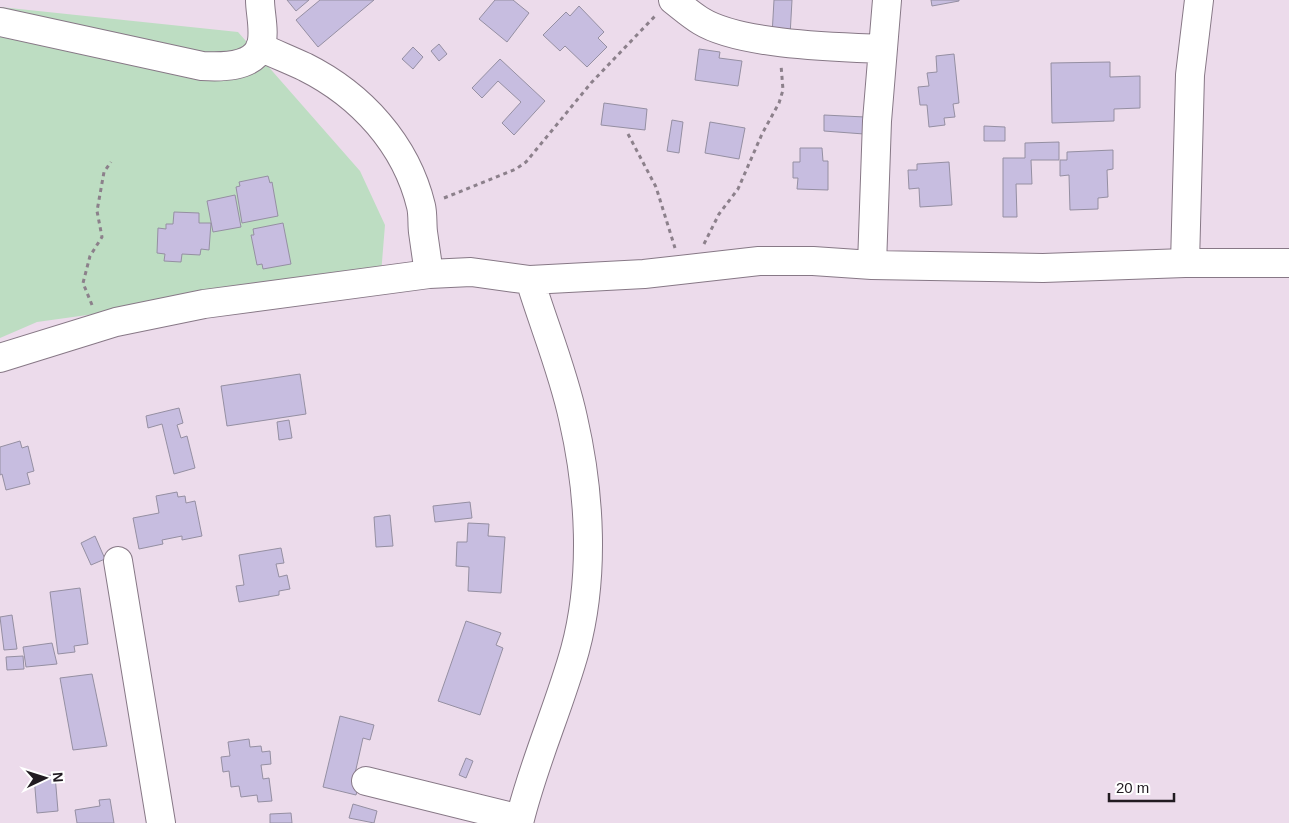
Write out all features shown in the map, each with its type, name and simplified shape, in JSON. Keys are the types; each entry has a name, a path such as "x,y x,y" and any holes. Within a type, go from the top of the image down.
{"street":[{"path":"0,22 202,66 232,65 248,60 260,48 262,38 260,0"},
{"path":"872,264 877,121 887,0"},
{"path":"1185,263 1190,75 1199,0"},
{"path":"665,7 723,30 817,46 883,49"},
{"path":"260,48 305,67 361,104 375,119 404,161 422,207 429,274"},
{"path":"0,358 94,328 204,304 429,274 471,272 530,280 689,269 759,261 813,260 872,264 1043,268 1185,263 1289,263"},
{"path":"366,781 520,821 575,650 585,594 588,546 586,500 573,416 530,280"},
{"path":"118,560 160,823"}],"path":[{"path":"422,207 516,168 526,162 591,83 665,7"},
{"path":"689,269 713,223 738,189 762,134 779,103 784,79 778,40"},
{"path":"628,134 656,187 689,269"},
{"path":"94,328 91,302 85,293 83,284 90,256 102,237 97,211 104,172 111,162"}],"green space":[{"path":"0,7 238,32 360,171 385,225 381,274 37,322 0,338"}],"building":[{"path":"287,0 309,0 296,11"},
{"path":"320,0 374,0 318,47 296,20"},
{"path":"495,0 513,0 529,13 507,42 479,19"},
{"path":"774,0 792,0 790,36 772,35"},
{"path":"931,0 959,0 959,1 932,6"},
{"path":"579,6 604,32 598,38 607,47 587,67 565,46 560,51 543,35 566,12 570,16"},
{"path":"439,44 447,54 439,61 431,51"},
{"path":"413,47 423,57 413,69 402,59"},
{"path":"699,49 720,52 719,58 742,61 738,86 695,80"},
{"path":"954,54 959,103 953,104 955,117 944,118 945,125 929,127 927,105 920,105 918,87 929,86 927,73 937,72 936,56"},
{"path":"500,59 545,101 514,135 502,123 521,102 498,81 482,98 472,88"},
{"path":"1110,62 1110,77 1140,76 1140,108 1114,109 1114,121 1052,123 1051,63"},
{"path":"604,103 647,109 645,130 601,125"},
{"path":"824,115 865,117 864,134 824,131"},
{"path":"672,120 683,122 679,153 667,151"},
{"path":"710,122 745,128 739,159 705,153"},
{"path":"984,126 1005,127 1005,141 984,141"},
{"path":"1059,142 1059,160 1031,160 1032,184 1016,184 1017,217 1003,217 1003,158 1025,158 1025,143"},
{"path":"800,148 822,148 823,161 828,161 828,190 797,189 798,178 793,178 793,162 800,162"},
{"path":"1113,150 1113,169 1107,170 1108,197 1098,198 1098,209 1070,210 1069,175 1060,176 1060,160 1067,160 1067,152"},
{"path":"949,162 952,205 920,207 919,188 909,189 908,170 917,170 917,164"},
{"path":"268,176 270,183 272,182 278,216 242,223 236,187 240,186 239,182"},
{"path":"235,195 241,227 213,232 207,201"},
{"path":"174,212 199,213 199,223 211,223 209,250 201,249 200,255 182,254 181,262 164,261 165,254 157,253 158,228 166,229 166,224 173,224"},
{"path":"283,223 291,264 263,269 262,264 257,265 251,235 254,235 253,229"},
{"path":"300,374 306,414 227,426 221,386"},
{"path":"179,408 183,423 177,425 181,438 187,436 195,468 174,474 162,424 148,428 146,416"},
{"path":"289,420 292,438 279,440 277,422"},
{"path":"20,441 22,448 28,446 34,471 27,473 30,484 6,490 2,474 0,475 0,447"},
{"path":"177,492 178,497 185,496 186,503 195,501 202,536 182,540 182,536 162,540 163,544 139,549 133,518 159,513 156,496"},
{"path":"470,502 472,518 435,522 433,506"},
{"path":"390,515 393,546 376,547 374,517"},
{"path":"468,523 489,524 488,536 505,537 501,593 468,591 469,567 456,566 457,542 467,542"},
{"path":"95,536 105,559 91,565 81,543"},
{"path":"281,548 284,563 276,564 279,577 287,575 290,589 279,591 279,595 239,602 236,586 244,585 239,555"},
{"path":"80,588 88,644 74,646 75,652 58,654 50,592"},
{"path":"12,615 17,649 4,650 0,617"},
{"path":"466,621 501,633 496,645 503,648 480,715 438,701"},
{"path":"52,643 57,664 26,667 23,647"},
{"path":"23,656 24,669 7,670 6,657"},
{"path":"92,674 107,746 73,750 60,678"},
{"path":"340,716 374,725 370,740 363,738 354,778 360,779 356,795 323,787"},
{"path":"249,739 250,747 261,746 262,752 270,751 271,764 261,765 263,779 269,778 272,801 258,802 257,795 241,797 239,786 231,787 229,771 223,772 221,757 230,756 228,742"},
{"path":"466,758 473,761 466,778 459,775"},
{"path":"55,775 58,811 37,813 34,776"},
{"path":"110,799 114,823 77,823 75,810 100,806 99,800"},
{"path":"353,804 377,811 374,823 349,818"},
{"path":"291,813 292,823 270,823 270,814"}]}
